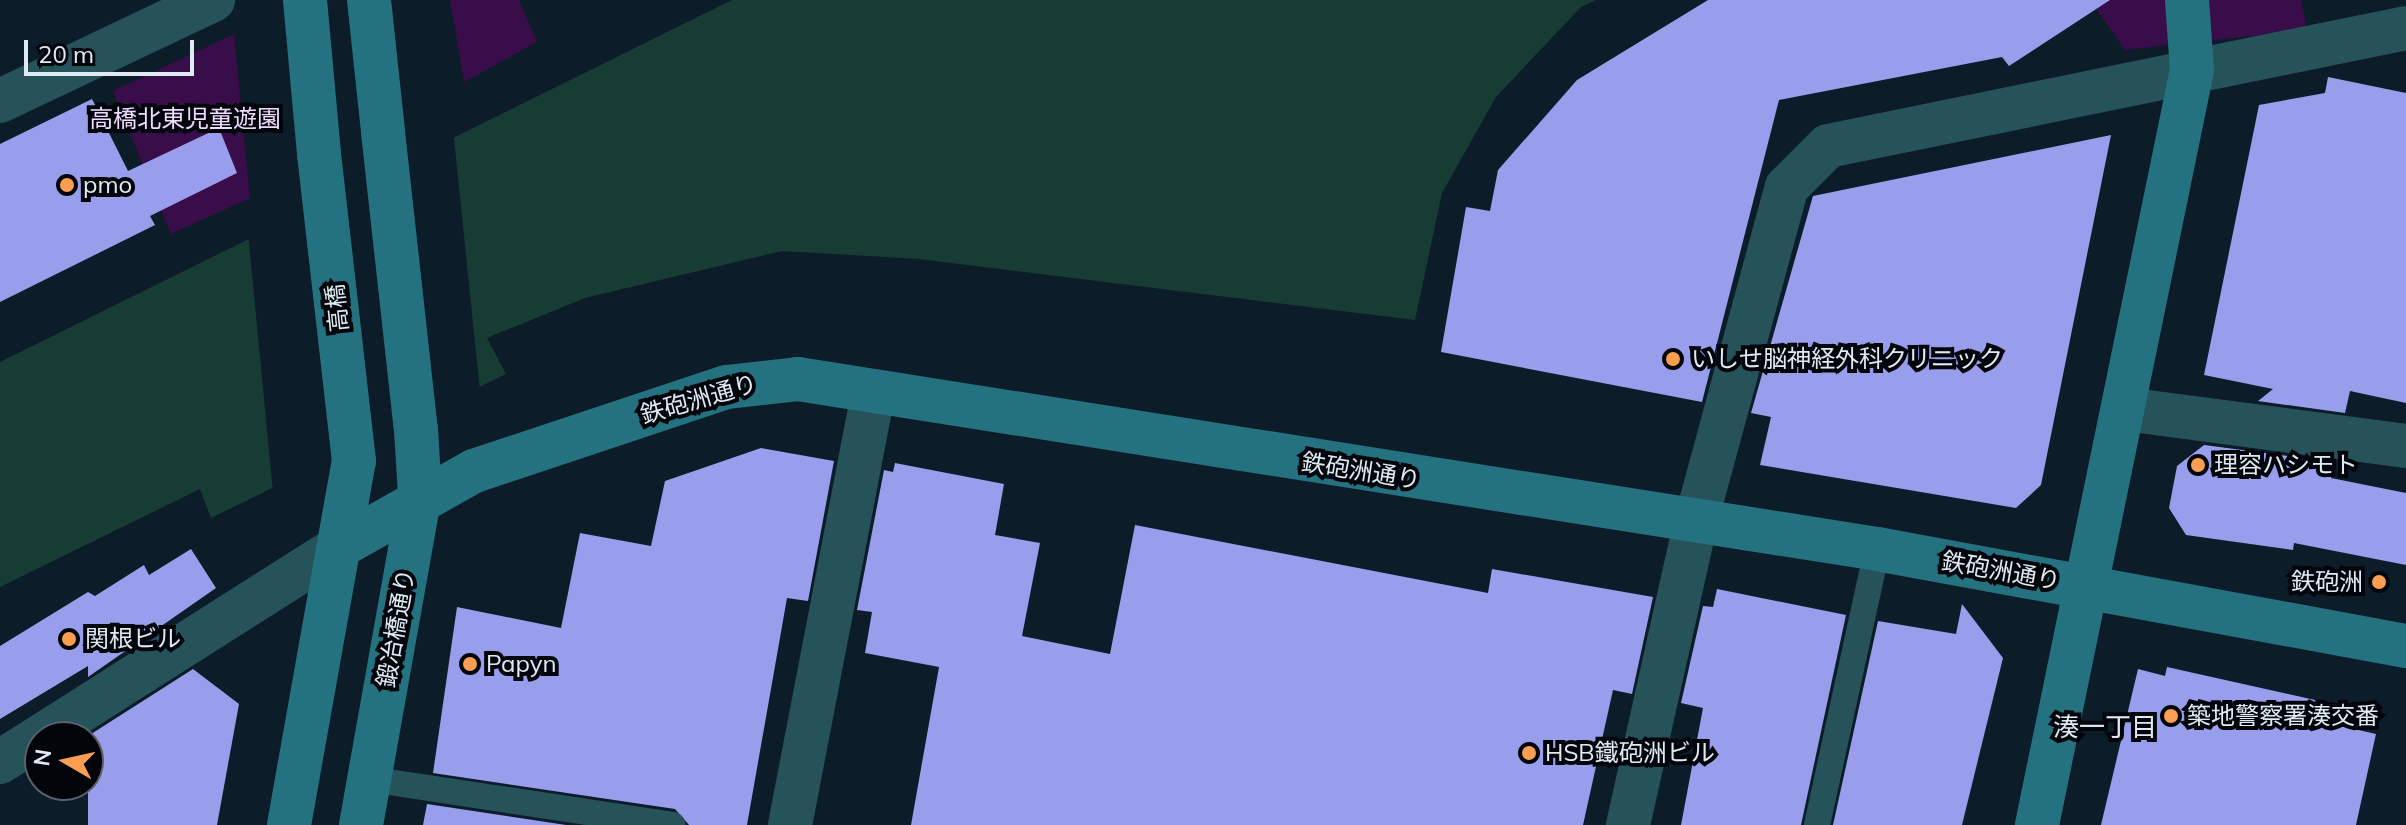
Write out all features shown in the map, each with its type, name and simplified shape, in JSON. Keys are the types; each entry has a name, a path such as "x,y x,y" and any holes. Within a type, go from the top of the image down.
{"street":[{"path":"0,101 213,0"},
{"name":"高橋","path":"305,0 354,461 342,545"},
{"name":"鍛冶橋通り","path":"361,825 420,495 416,429 369,0"},
{"path":"2037,825 2125,409 2192,70 2187,0"},
{"path":"1628,825 1696,521 1787,187 1828,146 2406,28"},
{"name":"鉄砲洲通り","path":"342,545 420,495 474,471 762,379 873,393 1877,549 2406,646"},
{"path":"790,825 873,393"},
{"path":"2125,409 2406,446"},
{"path":"0,762 342,545"},
{"path":"289,825 342,545"}],"lane":[{"path":"1817,825 1877,549"},
{"path":"369,779 673,825"}],"green space":[{"path":"450,0 519,0 537,42 464,82"},
{"path":"2090,0 2301,0 2307,30 2125,50"},
{"name":"高橋北東児童遊園","path":"234,34 250,198 171,234 113,91"}],"shaded area":[{"path":"732,0 1596,0 1581,7 1496,97 1442,193 1415,320 919,259 782,251 585,298 487,338 506,374 211,518 200,489 0,587 0,362"}],"pier":[{"path":"453,129 480,391 273,492 248,232"}],"building":[{"path":"1708,0 2110,0 2009,66 2002,57 1779,100 1702,402 1441,352 1466,207 1490,211 1498,170 1577,80"},
{"path":"2328,77 2406,93 2406,403 2350,391 2345,413 2258,401 2273,389 2204,375 2259,105 2325,93"},
{"name":"pmo","path":"92,99 128,171 219,128 237,173 150,216 155,225 0,302 0,144"},
{"path":"2111,135 2041,485 2016,508 1760,465 1771,417 1751,413 1813,196"},
{"path":"2204,445 2335,462 2331,478 2406,493 2406,565 2294,543 2293,550 2186,535 2169,508 2177,466"},
{"path":"761,448 834,461 808,601 787,598 747,825 689,825 675,809 433,773 457,607 561,628 580,533 651,546 665,481"},
{"path":"895,463 1004,484 995,535 1040,543 1022,636 1110,654 1135,525 1488,593 1492,569 1653,597 1632,694 1613,690 1583,825 911,825 939,667 865,653 872,612 857,610 884,470 893,472"},
{"path":"191,549 216,588 88,677 88,666 0,719 0,646 88,592 95,596 144,565 149,575"},
{"path":"1717,589 1846,615 1801,825 1681,825 1703,708 1681,703 1703,606 1713,607"},
{"path":"1962,604 2003,658 1962,825 1833,825 1878,621 1956,634"},
{"path":"2167,667 2315,700 2311,719 2376,734 2356,825 2101,825 2138,669 2165,676"},
{"path":"193,669 239,704 217,825 88,825 88,801 104,801 104,726"},
{"path":"427,804 566,825 423,825"}],"place":[{"name":"pmo","path":"67,185"},
{"name":"いしせ脳神経外科クリニック","path":"1673,359"},
{"name":"理容ハシモト","path":"2198,465"},
{"name":"鉄砲洲","path":"2379,582"},
{"name":"関根ビル","path":"69,639"},
{"name":"Papyn","path":"470,664"},
{"name":"築地警察署湊交番","path":"2171,716"},
{"name":"HSB鐵砲洲ビル","path":"1529,753"}],"district":[{"name":"湊一丁目","path":"2105,727"}]}
